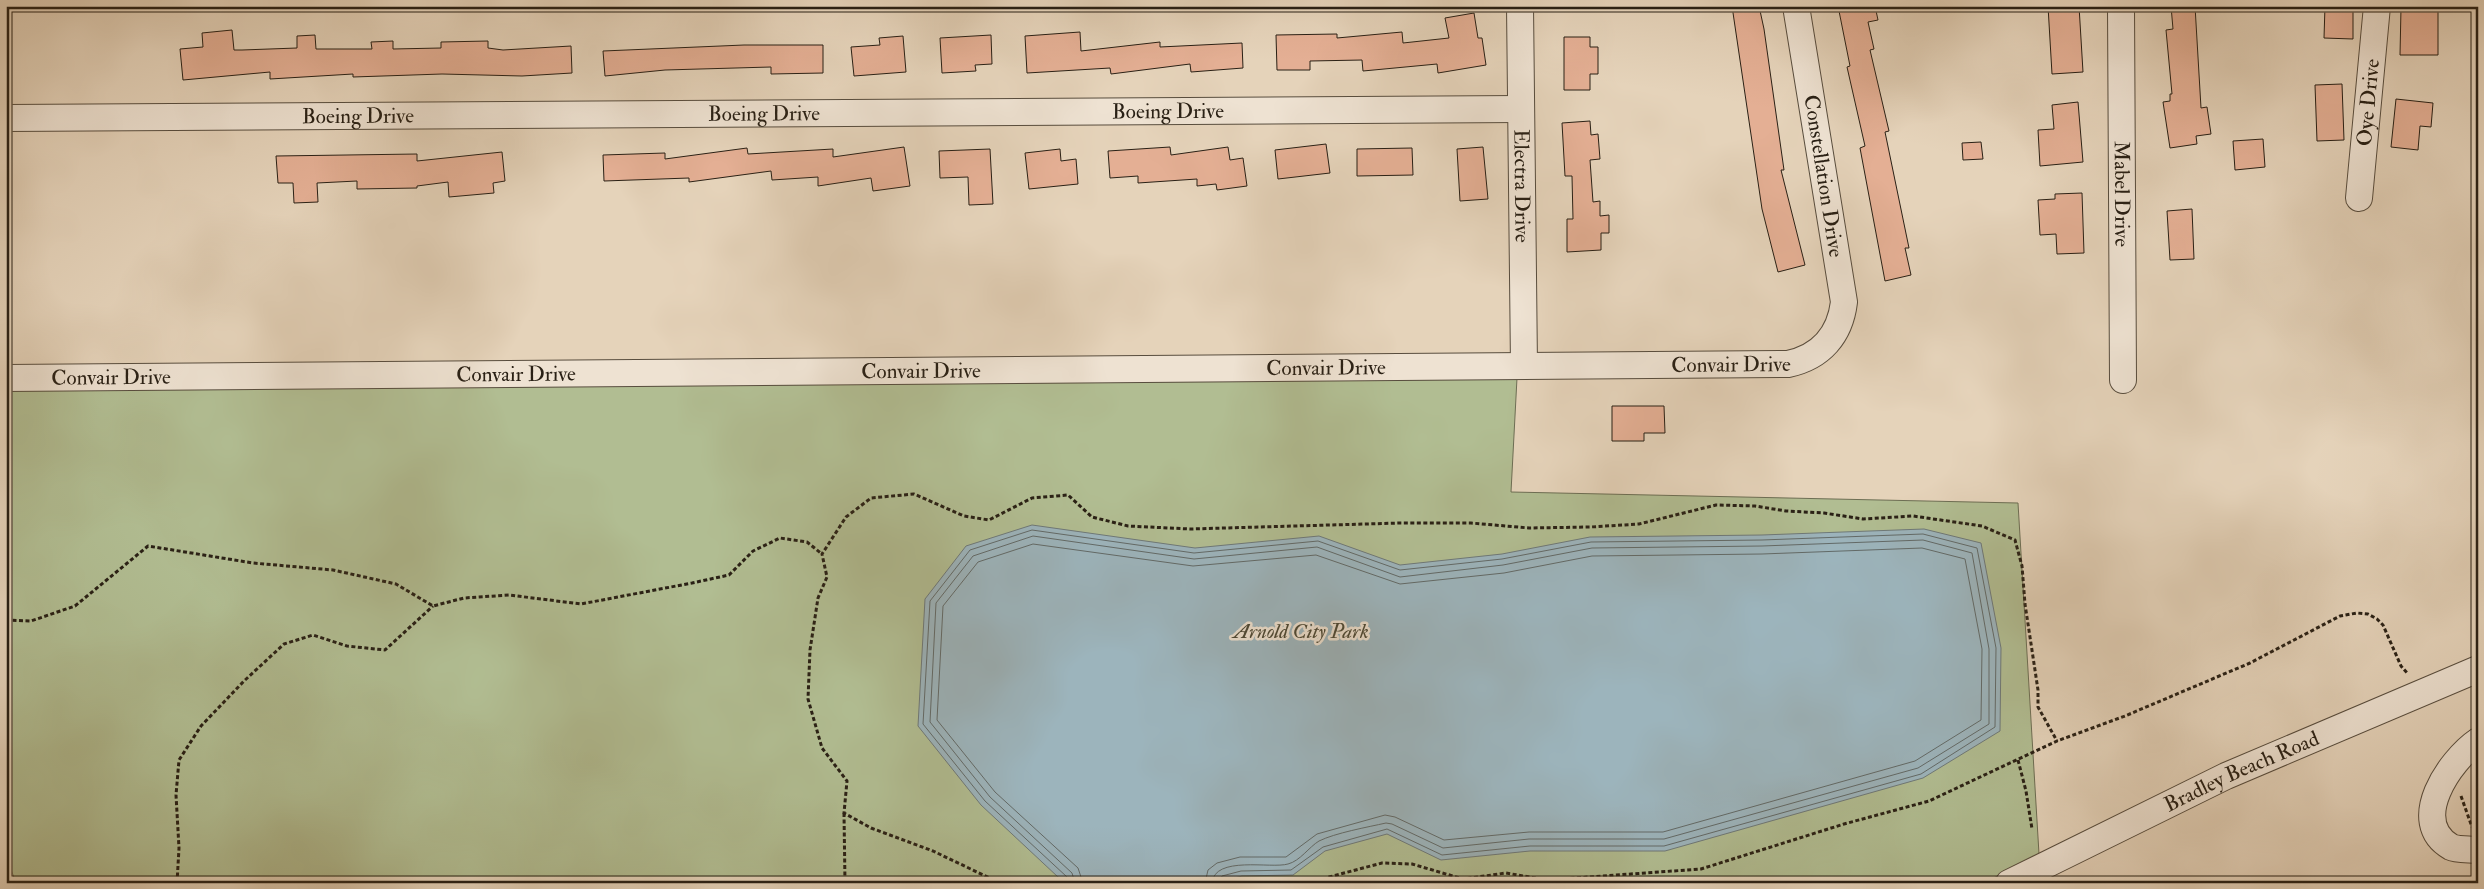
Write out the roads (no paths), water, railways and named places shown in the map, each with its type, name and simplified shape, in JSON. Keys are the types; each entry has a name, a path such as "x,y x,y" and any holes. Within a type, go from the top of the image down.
{"street":[{"name":"Electra Drive","path":"1520,6 1524,366"},
{"name":"Constellation Drive","path":"1796,6 1844,302 1840,323 1829,342"},
{"name":"Mabel Drive","path":"2121,6 2123,380"},
{"name":"Oye Drive","path":"2359,198 2377,6"},
{"name":"Boeing Drive","path":"6,118 1520,109"},
{"name":"Convair Drive","path":"6,378 1788,364 1811,357 1829,342"},
{"name":"Bradley Beach Road","path":"2009,883 2226,776 2478,669"},
{"path":"2478,740 2461,754 2446,778 2433,802 2431,819 2437,836 2452,848 2478,850"}],"water":[{"path":"1032,525 1195,548 1319,536 1400,565 1502,554 1590,537 1762,535 1924,529 1981,543 2001,648 2000,731 1923,778 1665,851 1530,851 1441,860 1387,834 1325,851 1293,875 1242,876 1215,883 1068,883 1058,877 981,805 918,726 925,599 966,546"}],"park label":[{"name":"Arnold City Park","path":"1301,631"}]}
